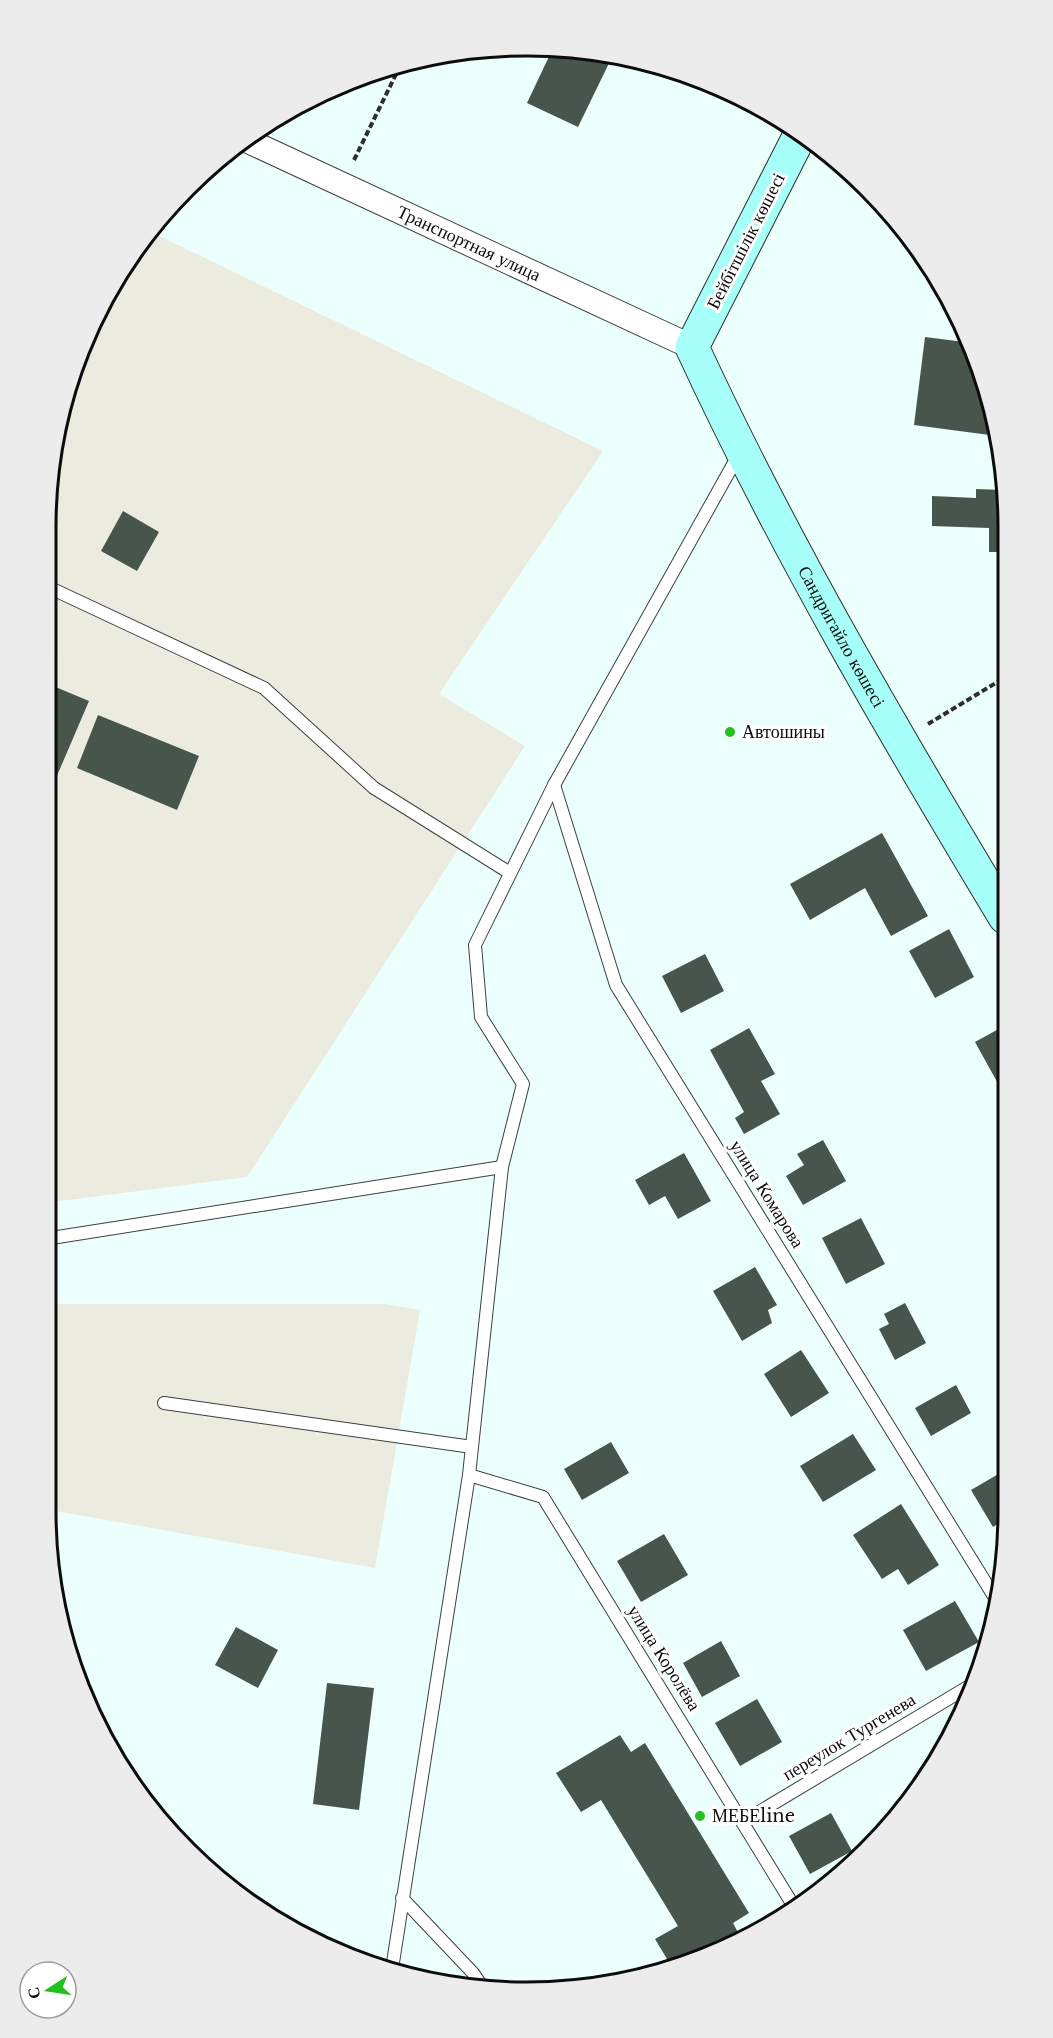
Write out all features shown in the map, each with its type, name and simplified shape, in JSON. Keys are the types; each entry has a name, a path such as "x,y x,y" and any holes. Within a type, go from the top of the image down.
{"street":[{"name":"Бейбітшілік көшесі","path":"692,347 797,141"},
{"name":"Транспортная улица","path":"253,143 692,347"},
{"name":"Сандригайло көшесі","path":"692,347 740,452 899,742 998,905"}],"lane":[{"path":"393,1963 469,1475 502,1167 523,1084 481,1017 475,945 554,785 740,452"},
{"path":"56,591 264,688 374,788 510,873"},
{"name":"улица Комарова","path":"554,785 616,985 990,1590"},
{"path":"56,1237 502,1167"},
{"path":"164,1403 472,1447"},
{"name":"улица Королёва","path":"469,1475 543,1497 744,1821 791,1901"},
{"name":"переулок Тургенева","path":"744,1821 963,1690"},
{"path":"402,1898 477,1979"}],"path":[{"path":"342,185 395,75"},
{"path":"899,742 998,682"}],"shaded area":[{"path":"157,235 603,451 439,694 525,746 247,1177 56,1202 56,526 60,465 72,405 91,346 119,291"},
{"path":"56,1304 385,1304 420,1310 375,1568 56,1511"}],"building":[{"path":"549,57 609,63 578,127 527,103"},
{"path":"925,337 960,341 973,375 988,435 914,425"},
{"path":"976,489 995,490 998,552 989,552 989,528 932,526 932,496 976,498"},
{"path":"123,511 159,532 137,571 101,551"},
{"path":"56,687 89,701 56,778"},
{"path":"98,715 199,756 177,810 77,768"},
{"path":"882,833 928,916 891,936 865,888 810,920 790,884"},
{"path":"949,929 974,977 935,998 909,951"},
{"path":"705,954 724,991 681,1013 662,976"},
{"path":"749,1028 775,1074 761,1081 780,1114 744,1134 735,1118 744,1112 710,1050"},
{"path":"998,1029 998,1084 975,1042"},
{"path":"823,1140 846,1181 803,1205 786,1176 804,1165 797,1154"},
{"path":"684,1153 711,1201 678,1219 665,1196 649,1205 635,1180"},
{"path":"861,1218 885,1264 846,1284 822,1238"},
{"path":"755,1267 777,1305 768,1310 772,1323 742,1341 713,1291"},
{"path":"905,1303 926,1343 895,1360 879,1329 889,1324 884,1314"},
{"path":"801,1350 829,1393 791,1417 764,1374"},
{"path":"956,1385 971,1413 931,1436 915,1408"},
{"path":"853,1434 876,1470 823,1502 800,1466"},
{"path":"611,1442 629,1473 582,1500 564,1469"},
{"path":"998,1474 997,1524 993,1527 971,1490"},
{"path":"901,1504 939,1565 908,1585 898,1569 882,1579 853,1535"},
{"path":"664,1534 688,1575 641,1602 617,1561"},
{"path":"955,1601 979,1642 926,1671 903,1630"},
{"path":"236,1627 278,1650 258,1688 215,1665"},
{"path":"721,1641 740,1676 702,1697 683,1663"},
{"path":"327,1683 374,1688 359,1810 313,1804"},
{"path":"757,1699 782,1742 740,1766 715,1723"},
{"path":"620,1735 631,1752 645,1743 749,1913 733,1923 738,1932 707,1947 668,1961 655,1939 678,1926 601,1800 581,1812 556,1773"},
{"path":"831,1813 852,1851 810,1874 789,1836"}],"place":[{"name":"Автошины","path":"730,732"},
{"name":"МЕБЕline","path":"700,1816"}]}
